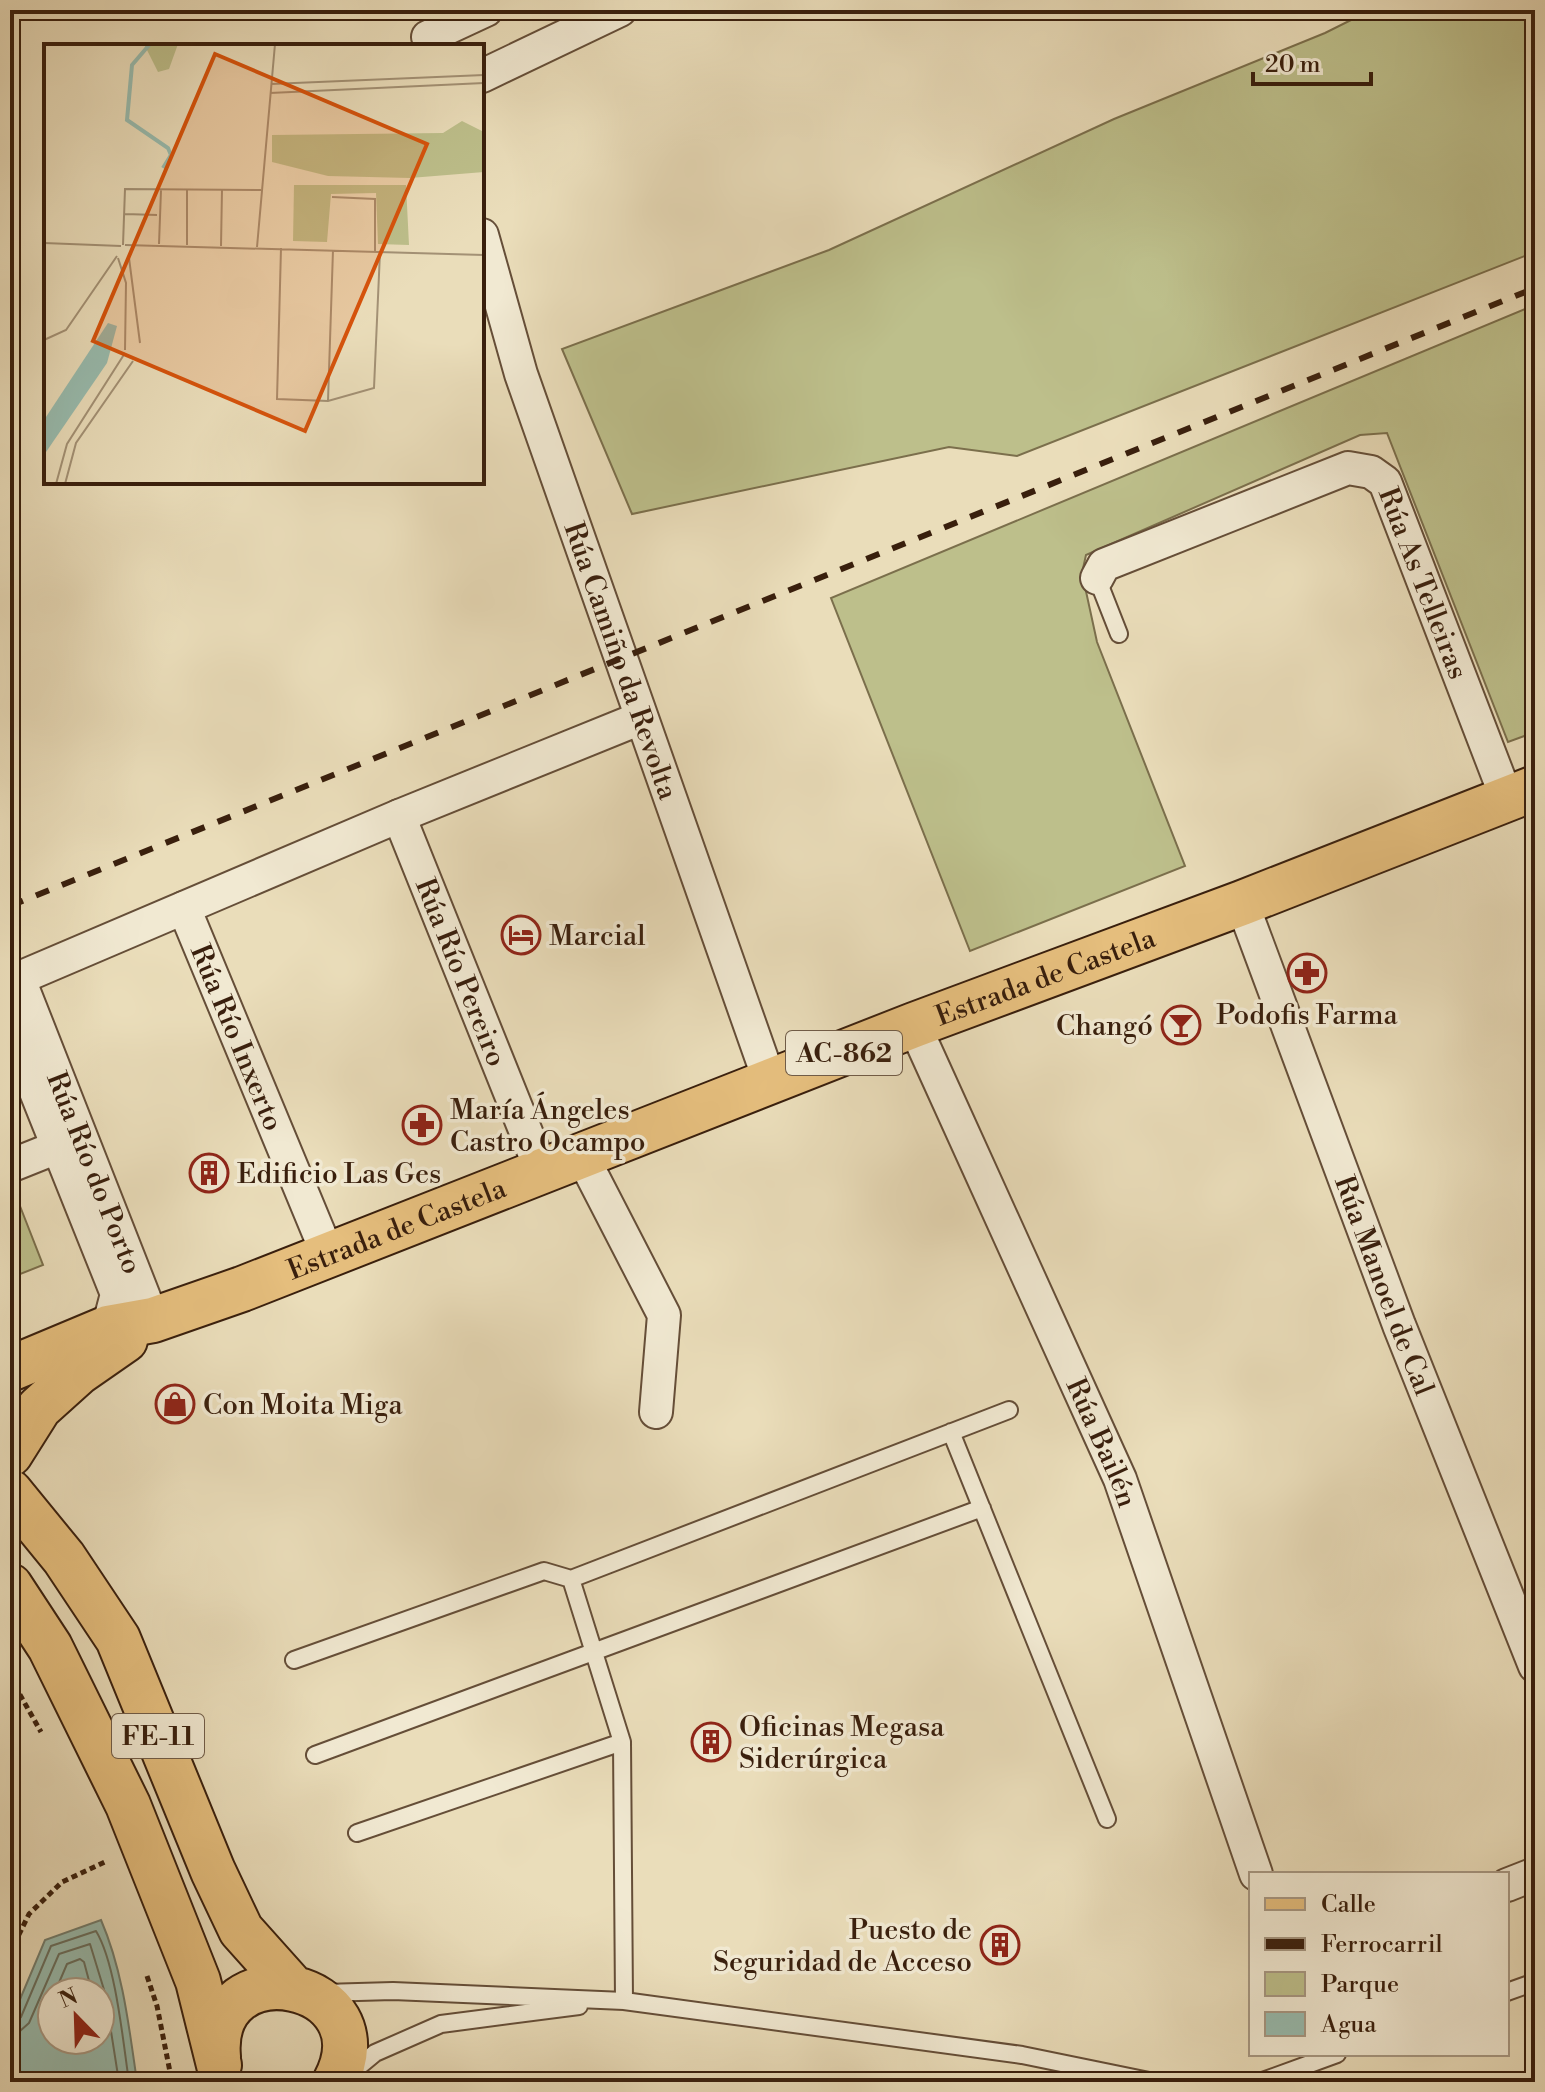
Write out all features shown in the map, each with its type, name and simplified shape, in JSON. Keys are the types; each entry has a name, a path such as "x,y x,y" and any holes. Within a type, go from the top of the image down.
{"main road":[{"name":"Estrada de Castela","path":"153,1320 1521,794"},
{"name":"AC-862","path":"10,1369 108,1328 153,1320"},
{"name":"AC-862","path":"10,1454 39,1408 79,1372 153,1320"},
{"name":"FE-11","path":"10,1492 64,1558 118,1639 213,1871 241,1930 302,1990 329,2007 340,2026 344,2053 338,2082"},
{"name":"FE-11","path":"10,1586 50,1647 128,1805 198,1981 222,2074"},
{"name":"FE-11","path":"222,2074 217,2044 222,2023 234,2006 251,1993 271,1986 302,1990"}],"street":[{"path":"426,31 486,10"},
{"path":"484,75 620,10"},
{"name":"Rúa Camiño da Revolta","path":"484,242 521,374 770,1082"},
{"name":"Rúa As Telleiras","path":"1097,578 1104,565 1348,468 1371,472 1385,482 1521,794"},
{"path":"14,981 399,816 641,718"},
{"name":"Rúa Río Pereiro","path":"399,816 562,1164 664,1315 656,1412"},
{"name":"Rúa Manoel de Cal","path":"1242,903 1399,1325 1535,1666"},
{"name":"Rúa Río Inxerto","path":"184,908 328,1255"},
{"name":"Rúa Río do Porto","path":"14,981 153,1320"},
{"name":"Rúa Bailén","path":"914,1025 1120,1479 1255,1872"},
{"path":"10,1027 117,1294 108,1328"},
{"path":"10,1166 60,1146"},
{"path":"1509,1884 1535,1874"}],"lane":[{"path":"1097,578 1119,634"},
{"path":"294,1660 544,1571 571,1579 1009,1410"},
{"path":"951,1432 1107,1819"},
{"path":"315,1755 982,1508"},
{"path":"571,1579 622,1742 624,2001"},
{"path":"357,1833 622,1742"},
{"path":"1509,1991 1535,1982"},
{"path":"302,1990 624,2001 1022,2055 1154,2082"},
{"path":"338,2082 375,2053 441,2024 624,2001"},
{"path":"1260,2082 1332,2056"}],"path":[{"path":"10,1953 29,1914 62,1882 106,1862 111,1876"},
{"path":"143,1961 157,2006 172,2082"}],"green space":[{"path":"1371,10 1535,10 1535,252 1017,456 949,447 632,514 562,349 829,250 1114,119 1325,33"},
{"path":"1525,309 1535,331 1535,732 1508,742 1387,433 1360,435 1086,555 1082,573 1097,642 1185,866 970,951 831,598"},
{"path":"18,1201 43,1265 10,1278 10,1205"}],"water":[{"path":"101,1920 120,1979 137,2082 10,2082 10,2023 45,1940"}],"railway":[{"path":"10,906 1535,288"}],"place":[{"name":"Marcial","path":"521,935"},
{"name":"Podofis Farma","path":"1307,973"},
{"name":"Changó","path":"1181,1025"},
{"name":"María Ángeles Castro Ocampo","path":"422,1125"},
{"name":"Edificio Las Ges","path":"209,1173"},
{"name":"Con Moita Miga","path":"175,1404"},
{"name":"Oficinas Megasa Siderúrgica","path":"711,1742"},
{"name":"Puesto de Seguridad de Acceso","path":"1000,1945"}]}
